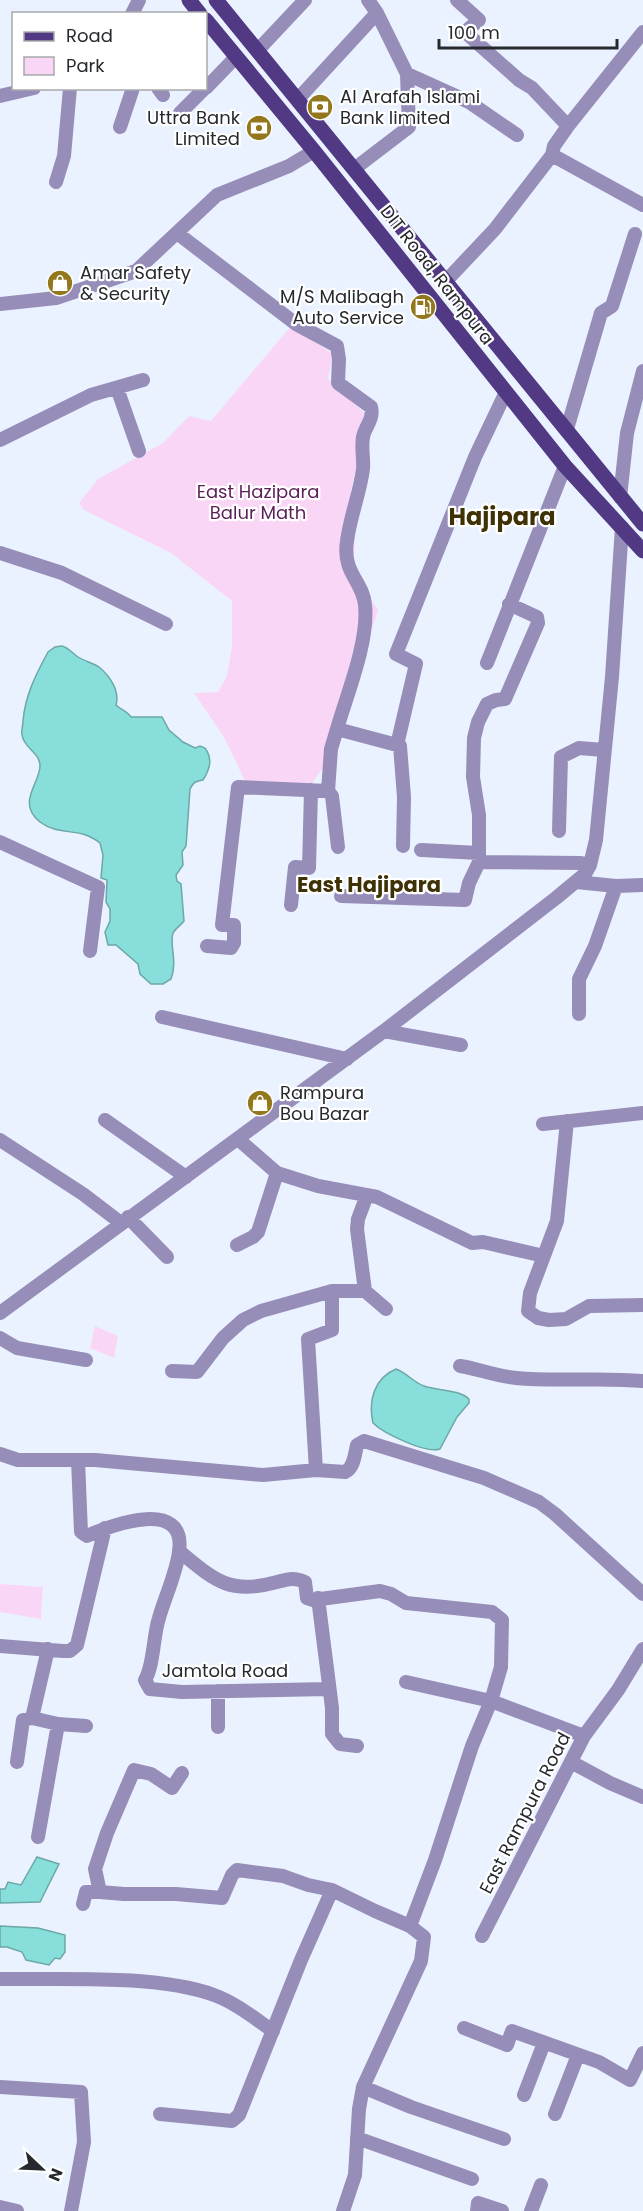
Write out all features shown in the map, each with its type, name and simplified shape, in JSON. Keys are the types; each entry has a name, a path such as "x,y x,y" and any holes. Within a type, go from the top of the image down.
{"main road":[{"path":"189,0 198,12"},
{"name":"DIT Road, Rampura","path":"216,0 643,524"},
{"name":"DIT Road, Rampura","path":"207,21 314,151 565,466 643,551"}],"street":[{"path":"258,50 305,0"},
{"path":"354,169 409,127 407,74 377,13 368,0"},
{"path":"457,0 479,20 465,32 519,80 532,88 568,126"},
{"path":"298,99 377,13"},
{"path":"446,282 495,229 552,155 554,146 568,126 642,35"},
{"path":"207,86 236,57"},
{"path":"407,74 468,102 516,135"},
{"path":"0,96 26,90"},
{"path":"56,182 63,156 70,90"},
{"path":"120,127 132,90"},
{"path":"180,113 203,90"},
{"path":"0,304 56,298 136,271 217,195 289,166 314,151"},
{"path":"552,155 643,205"},
{"path":"177,233 296,324 337,346 338,383 371,407 370,421 363,435 363,469 346,542 347,564 362,593 366,614 361,647 331,749 328,791 332,796 338,848"},
{"path":"567,429 601,313 612,306 635,234"},
{"path":"620,497 627,433 643,371"},
{"path":"0,440 91,395 143,380"},
{"path":"117,388 139,452"},
{"path":"397,745 416,664 396,654 476,457 506,394"},
{"path":"487,663 565,466"},
{"path":"0,1313 384,1031 576,882 590,865 596,840 612,677 622,527"},
{"path":"0,553 62,573 166,624"},
{"path":"341,896 465,900 479,858 479,815 473,777 474,738 478,722 486,705 505,699 538,623 537,617 509,604"},
{"path":"337,729 400,746 404,797 403,846"},
{"path":"559,831 561,757 579,748 604,750"},
{"path":"207,946 231,948 234,943 234,925 222,925 238,787 328,791"},
{"path":"291,905 295,867 309,868 311,790"},
{"path":"0,842 98,887 90,951"},
{"path":"421,850 479,858 590,865"},
{"path":"576,882 616,886 643,885"},
{"path":"579,1014 579,979 595,946 616,886"},
{"path":"162,1017 347,1059"},
{"path":"384,1031 461,1045"},
{"path":"543,1124 643,1113"},
{"path":"105,1120 186,1177"},
{"path":"567,1121 557,1221 528,1302 528,1311 538,1318 549,1320 566,1319 589,1306 643,1305"},
{"path":"238,1139 277,1173 318,1186 377,1197 472,1244 483,1242 544,1256"},
{"path":"0,1140 125,1220 167,1257"},
{"path":"237,1245 258,1232 277,1173"},
{"path":"365,1291 357,1229 358,1219 367,1195"},
{"path":"316,1470 308,1339 332,1330 332,1291"},
{"path":"172,1371 197,1372 223,1338 243,1320 261,1311 332,1291 365,1291 386,1309"},
{"path":"0,1338 17,1348 86,1360"},
{"path":"460,1366 518,1378 566,1381 606,1379 643,1381"},
{"path":"0,1454 18,1460 78,1460 263,1475 316,1470 345,1472 349,1470 357,1445 364,1441 503,1485 539,1502 643,1594"},
{"path":"78,1460 81,1532 87,1536 105,1528 156,1518 169,1521 178,1531 179,1551 214,1579 227,1585 244,1587 296,1578 305,1582 307,1598 313,1600 380,1592 391,1594 406,1603 492,1612 501,1620 503,1627 501,1667 410,1926"},
{"path":"0,1646 70,1651 77,1645 105,1528"},
{"name":"Jamtola Road","path":"179,1551 154,1634 145,1680 150,1689 218,1691 329,1689"},
{"path":"318,1598 323,1626 332,1734 340,1744 357,1746"},
{"path":"32,1718 48,1649"},
{"name":"East Rampura Road","path":"482,1936 584,1736 591,1729 643,1649"},
{"path":"406,1682 490,1701 584,1736"},
{"path":"218,1691 218,1727"},
{"path":"17,1762 23,1720 32,1718 58,1724 86,1726"},
{"path":"38,1837 58,1724"},
{"path":"571,1762 610,1783 643,1797"},
{"path":"100,1892 95,1869 107,1833 134,1770 151,1774 172,1788 182,1773"},
{"path":"83,1904 86,1892 176,1893 222,1898 232,1875 237,1870 284,1876 308,1885 332,1890 410,1926 424,1937 422,1961 363,2087 359,2109 355,2175 342,2211"},
{"path":"160,2114 224,2121 232,2121 236,2118 245,2104 332,1890"},
{"path":"0,1980 124,1981 178,1986 214,1995 244,2010 273,2031"},
{"path":"464,2028 507,2045 512,2031 599,2062 630,2080 643,2053"},
{"path":"524,2095 544,2043"},
{"path":"555,2114 578,2055"},
{"path":"0,2087 81,2092 84,2142 71,2211"},
{"path":"363,2087 411,2107 504,2139"},
{"path":"357,2138 472,2179"},
{"path":"531,2211 541,2185"},
{"path":"477,2211 478,2203 502,2211"},
{"path":"0,2207 17,2211"}],"green space":[{"name":"East Hazipara Balur Math","path":"291,326 333,354 328,379 370,418 351,489 356,515 353,573 378,610 332,754 307,791 246,783 224,737 194,693 218,692 227,676 232,646 232,601 171,553 84,510 79,503 98,479 163,443 189,416 211,421"},
{"path":"95,1326 118,1336 114,1358 90,1348"},
{"path":"0,1584 40,1587 43,1585 41,1619 0,1612"}],"shaded area":[{"path":"62,646 103,671 110,679 117,694 116,705 131,717 162,717 169,730 183,742 195,748 200,746 205,748 209,756 209,768 203,780 194,783 190,789 186,846 182,852 183,865 176,875 177,881 181,884 184,921 173,933 173,972 171,979 163,984 151,984 140,974 138,964 116,945 108,945 105,932 110,921 110,909 106,902 107,880 101,878 103,855 100,843 85,835 47,827 33,815 30,808 29,800 40,766 37,757 23,740 24,712 32,685 48,652 55,647"},
{"path":"396,1369 424,1386 454,1392 469,1399 469,1403 457,1417 440,1449 415,1446 373,1423 371,1407 374,1391 382,1378"},
{"path":"37,1857 59,1864 40,1902 0,1903 0,1889 5,1889 8,1882 21,1885"},
{"path":"0,1926 38,1928 65,1935 65,1952 60,1959 55,1958 49,1965 26,1960 22,1952 0,1947"}],"place":[{"name":"Al Arafah Islami Bank limited","path":"320,107"},
{"name":"Uttra Bank Limited","path":"259,128"},
{"name":"Amar Safety & Security","path":"60,283"},
{"name":"M/S Malibagh Auto Service","path":"423,307"},
{"name":"Rampura Bou Bazar","path":"260,1103"}],"district":[{"name":"Hajipara","path":"502,517"},
{"name":"East Hajipara","path":"369,885"}]}
